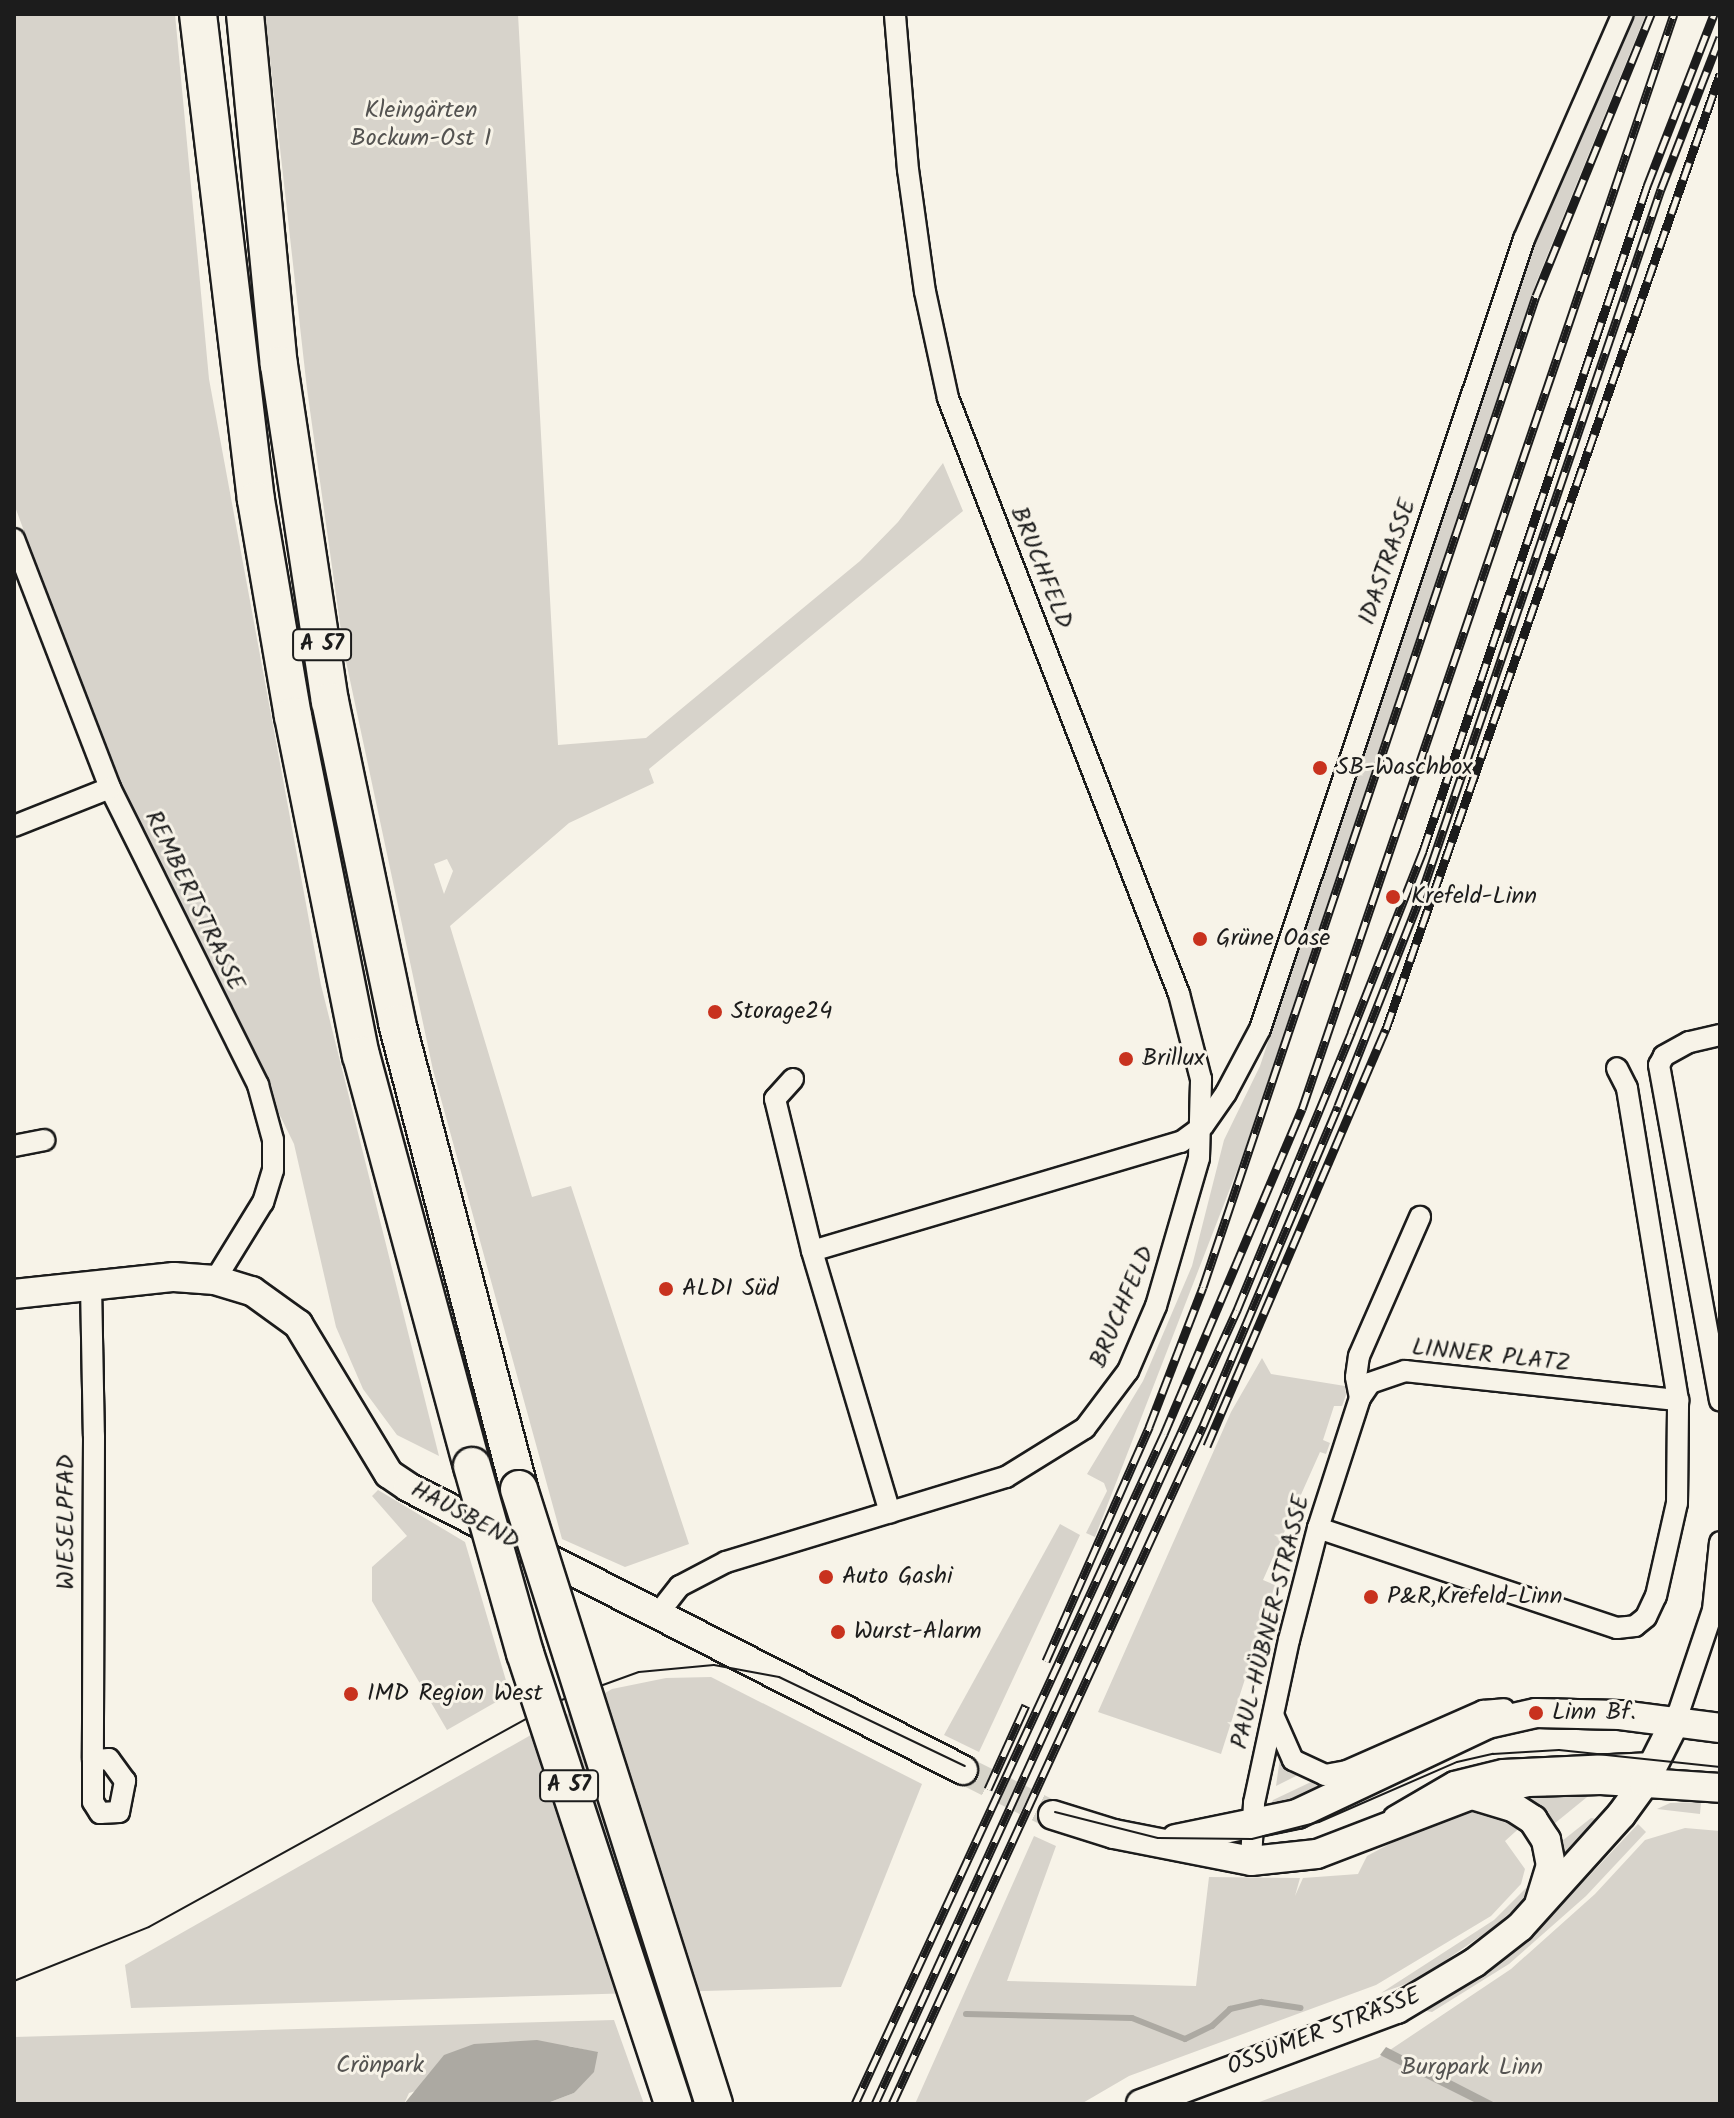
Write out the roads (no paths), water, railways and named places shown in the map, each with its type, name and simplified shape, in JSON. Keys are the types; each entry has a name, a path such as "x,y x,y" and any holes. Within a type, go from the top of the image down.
{"highway":[{"path":"190,14 201,50"},
{"name":"A 57","path":"198,14 256,500 361,1055 525,1653 673,2104"},
{"name":"A 57","path":"245,14 279,365 330,701 397,1023 519,1489 714,2104"}],"main road":[{"name":"HAUSBEND","path":"14,1294 174,1277 215,1280 252,1291 298,1324 389,1474 458,1515 963,1770"},
{"path":"1119,1835 1171,1839 1252,1828 1297,1814 1487,1724 1528,1715 1573,1712 1676,1720 1720,1728"},
{"name":"OSSUMER STRASSE","path":"1141,2104 1397,2009 1474,1963 1537,1910 1653,1764 1676,1720"},
{"path":"1053,1815 1119,1835 1251,1861 1317,1854 1358,1842 1471,1795 1528,1782 1653,1764 1720,1788"},
{"path":"1471,1795 1513,1807 1533,1820 1546,1840 1551,1865 1537,1910"}],"street":[{"name":"BRUCHFELD","path":"657,1615 680,1586 726,1562 979,1487 1037,1462 1085,1428 1107,1405 1156,1306 1193,1190 1203,1126 1201,1079 1179,994 948,398 912,201 895,14"},
{"name":"IDASTRASSE","path":"1203,1126 1260,1029 1524,239 1623,14"},
{"name":"REMBERTSTRASSE","path":"14,539 110,788 258,1085 273,1140 273,1170 263,1202 215,1280"},
{"path":"14,826 110,788"},
{"path":"1720,1035 1689,1042 1664,1056 1659,1065 1720,1401"},
{"path":"1318,1528 1617,1628 1635,1626 1656,1596 1677,1503 1678,1400 1627,1088 1617,1068"},
{"path":"793,1079 775,1099 812,1251 890,1513"},
{"path":"812,1251 1181,1142 1203,1126"},
{"path":"14,1146 44,1140"},
{"path":"1360,1398 1356,1377 1359,1356 1420,1217"},
{"name":"WIESELPFAD","path":"91,1285 93,1760"},
{"name":"LINNER PLATZ","path":"1360,1398 1377,1378 1405,1371 1678,1400"},
{"name":"PAUL-HÜBNER-STRASSE","path":"1251,1861 1252,1828 1273,1712 1318,1528 1360,1398"},
{"path":"1676,1720 1713,1610 1720,1542"},
{"path":"1713,1610 1720,1647"},
{"path":"1273,1712 1293,1760 1325,1775 1347,1771 1483,1711 1507,1709 1528,1715"},
{"path":"1358,1842 1454,1782 1503,1770 1653,1764 1693,1736 1720,1739"}],"waterway":[{"path":"966,2014 1132,2018 1185,2039 1212,2026 1230,2009 1261,2002 1301,2008"}],"tunnel":[{"path":"963,1770 1053,1815"}],"tram line":[{"path":"14,1981 149,1927 556,1702 639,1672 714,1665 779,1677 965,1766"},
{"path":"1055,1812 1158,1838 1252,1839 1319,1822 1457,1762 1493,1754 1559,1750 1720,1767"}],"railway":[{"path":"1046,1661 1149,1427 1203,1287 1536,296 1651,14"},
{"path":"855,2104 1164,1434 1302,1109 1674,14"},
{"path":"875,2104 1237,1310 1351,1033 1423,851 1647,186 1714,14"},
{"path":"892,2104 1203,1426 1338,1106 1420,898 1661,189 1720,37"},
{"path":"1207,1446 1386,1029 1720,74"},
{"path":"988,1789 1026,1705"}],"place":[{"name":"SB-Waschbox","path":"1320,768"},
{"name":"Krefeld-Linn","path":"1393,897"},
{"name":"Grüne Oase","path":"1200,939"},
{"name":"Storage24","path":"715,1012"},
{"name":"Brillux","path":"1126,1059"},
{"name":"ALDI Süd","path":"666,1289"},
{"name":"Auto Gashi","path":"826,1577"},
{"name":"P&R,Krefeld-Linn","path":"1371,1597"},
{"name":"Wurst-Alarm","path":"838,1632"},
{"name":"IMD Region West","path":"351,1694"},
{"name":"Linn Bf.","path":"1536,1713"}],"park label":[{"name":"Kleingärten Bockum-Ost I","path":"421,125"},
{"name":"Crönpark","path":"380,2066"},
{"name":"Burgpark Linn","path":"1472,2068"}]}
